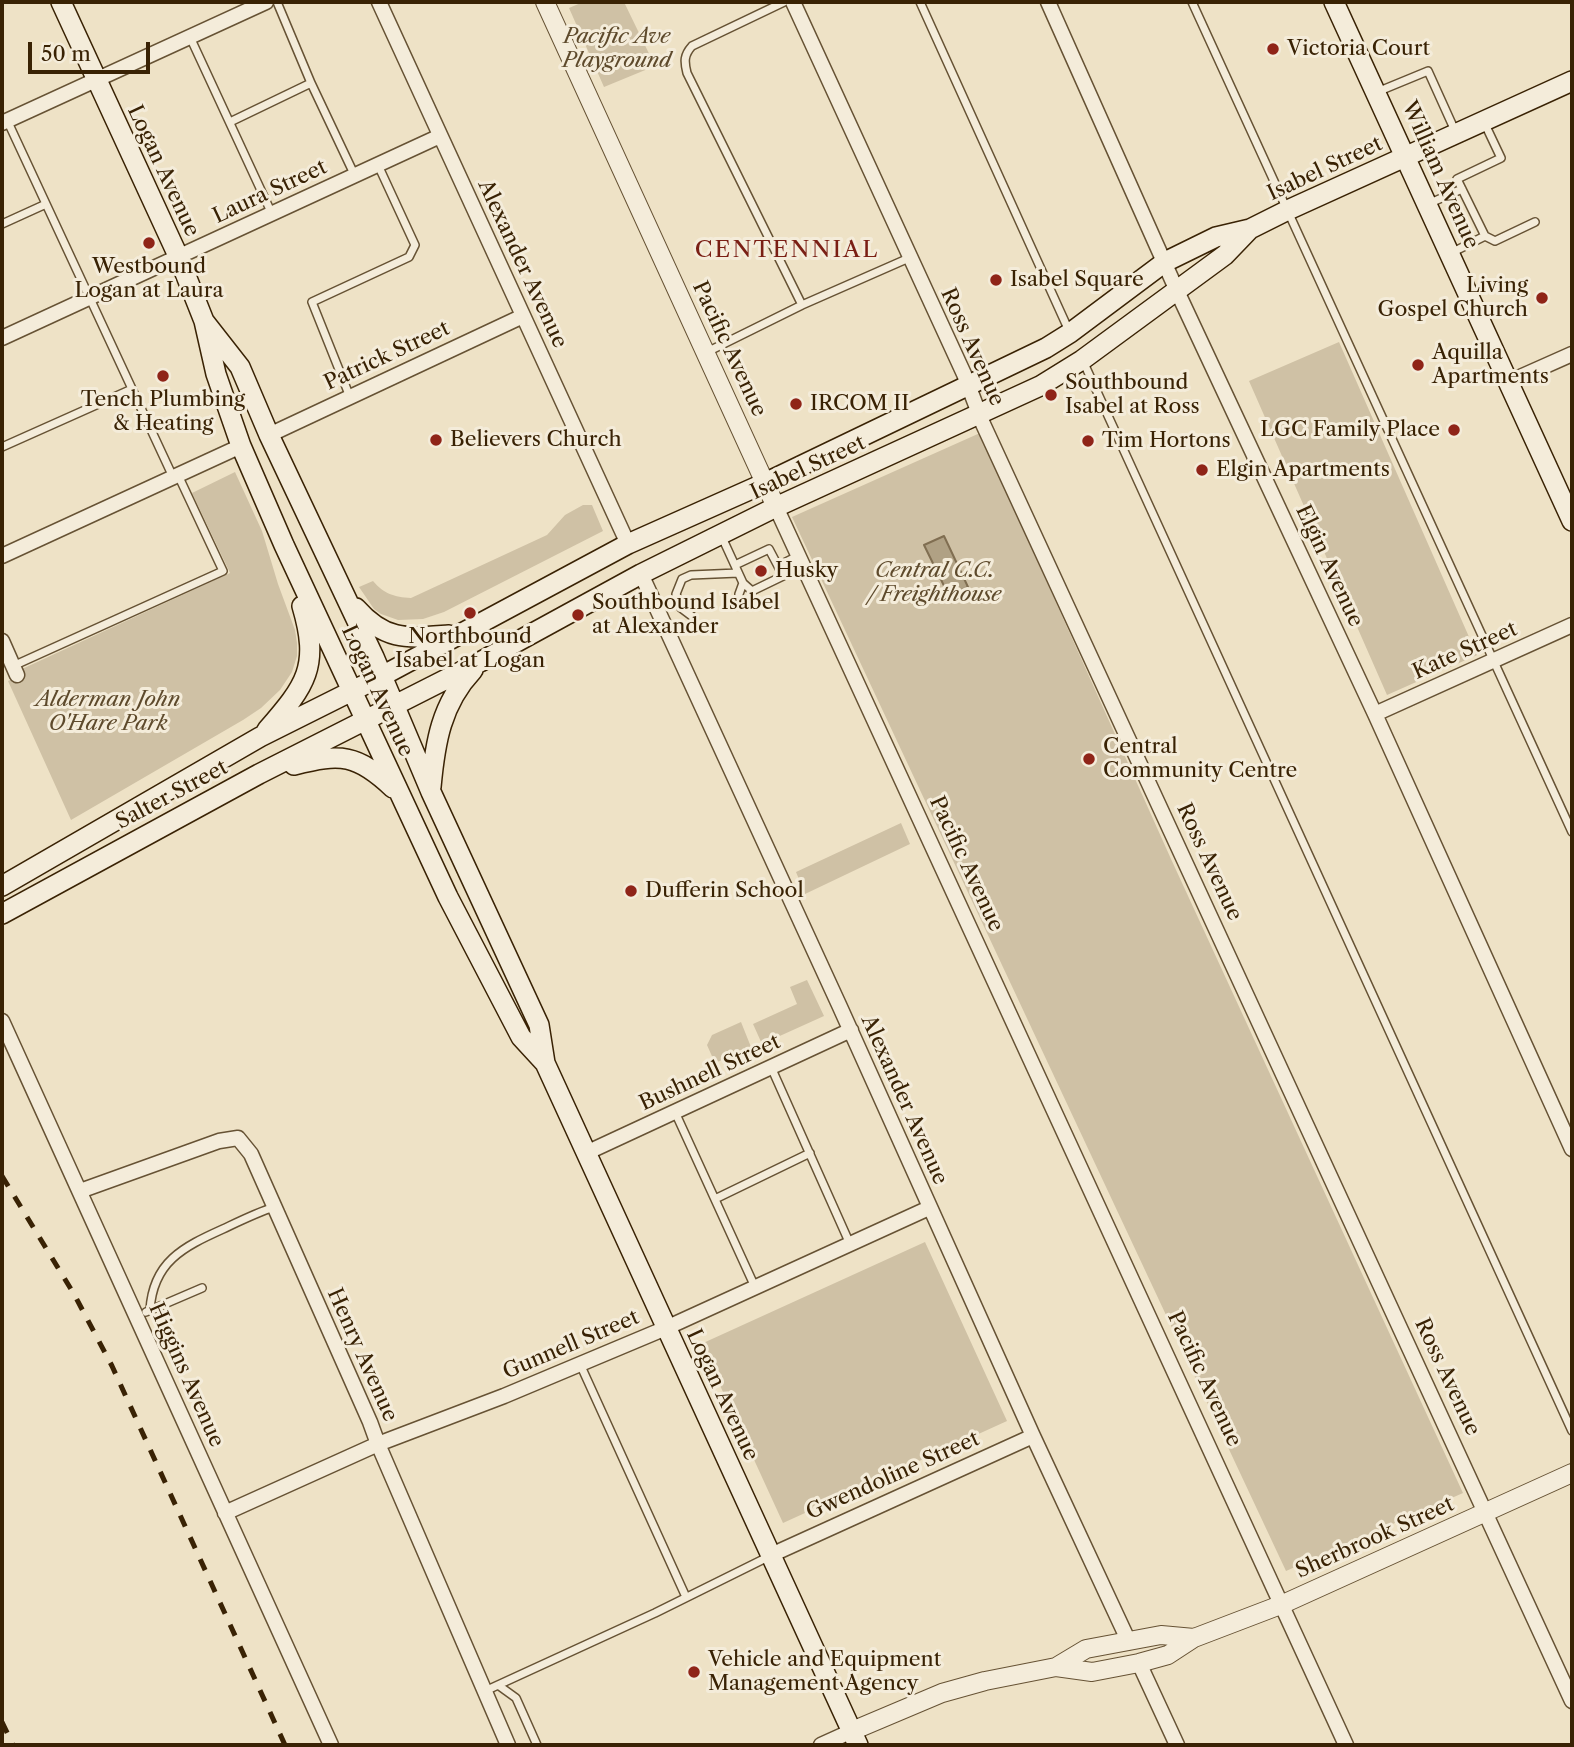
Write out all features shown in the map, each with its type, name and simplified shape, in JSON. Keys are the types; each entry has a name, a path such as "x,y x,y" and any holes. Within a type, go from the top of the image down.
{"main road":[{"name":"Logan Avenue","path":"61,2 204,321 216,374 242,446 284,545 448,897 521,1037 545,1063"},
{"name":"William Avenue","path":"1334,2 1572,521"},
{"name":"Isabel Street","path":"352,692 628,544 765,483 1046,348 1166,262 1216,237 1250,229 1483,121 1571,85"},
{"name":"Isabel Street","path":"366,720 721,534 1040,386 1082,360 1225,255 1250,229"},
{"name":"Logan Avenue","path":"204,321 240,367 382,676 431,792 539,1025 545,1063 855,1738"},
{"path":"260,737 298,691 309,661 310,633 284,545"},
{"path":"342,591 368,621 390,634 407,638 457,635"},
{"path":"431,792 435,748 443,718 459,685 480,662"},
{"name":"Salter Street","path":"2,886 260,737 352,692"},
{"name":"Salter Street","path":"2,914 259,774 366,720"},
{"path":"259,774 328,757 345,758 370,767 399,793"}],"street":[{"path":"4,122 266,2"},
{"name":"Alexander Avenue","path":"379,2 628,544"},
{"name":"Pacific Avenue","path":"545,2 1346,1745"},
{"name":"Ross Avenue","path":"793,2 968,386 978,414 1572,1700"},
{"name":"Elgin Avenue","path":"1048,2 1177,290 1375,714 1572,1149"},
{"name":"Laura Street","path":"2,338 440,136"},
{"name":"Patrick Street","path":"269,435 523,316"},
{"path":"1509,382 1572,354"},
{"path":"2,556 242,446"},
{"name":"Alexander Avenue","path":"641,574 1129,1642"},
{"name":"Kate Street","path":"1375,714 1572,625"},
{"path":"2,641 15,671"},
{"name":"Higgins Avenue","path":"2,1021 331,1745"},
{"name":"Bushnell Street","path":"586,1153 851,1030"},
{"name":"Henry Avenue","path":"80,1191 208,1145 238,1138 251,1154 378,1444 491,1688 508,1745"},
{"name":"Gunnell Street","path":"225,1514 378,1444 666,1328 929,1208"},
{"name":"Gwendoline Street","path":"771,1555 1033,1436"},
{"name":"Sherbrook Street","path":"1056,1667 1092,1672 1168,1655 1194,1638 1283,1604 1572,1473"},
{"name":"Sherbrook Street","path":"821,1745 855,1738 962,1687 1056,1667 1086,1649 1161,1635 1194,1638"},
{"path":"1139,1663 1177,1745"}],"lane":[{"path":"277,2 311,83 355,176"},
{"path":"784,2 692,46 685,54 685,64 687,73 802,305"},
{"path":"920,2 1070,333"},
{"path":"1192,2 1572,832"},
{"path":"189,36 272,214"},
{"path":"1377,92 1428,71 1456,134"},
{"path":"230,122 311,83"},
{"path":"1483,121 1501,158 1457,179 1485,236 1496,241 1535,222"},
{"path":"4,122 223,571 15,671"},
{"path":"350,397 312,302 409,257 413,252 415,245 378,165"},
{"path":"1428,204 1462,189"},
{"path":"2,224 46,204"},
{"path":"1450,253 1485,236"},
{"path":"706,353 802,305 909,258"},
{"path":"1082,360 1572,1430"},
{"path":"2,447 132,389"},
{"path":"694,617 681,608 676,594 682,579 691,575 736,569 769,549 783,576 752,591 743,583 736,569 721,534"},
{"path":"778,566 798,556"},
{"path":"739,594 743,583"},
{"path":"771,1067 850,1244"},
{"path":"675,1112 755,1287"},
{"path":"715,1199 810,1153"},
{"path":"150,1310 151,1291 170,1260 185,1246 274,1207"},
{"path":"136,1317 202,1288"},
{"path":"580,1364 685,1597"},
{"path":"491,1688 643,1619 771,1555"},
{"path":"491,1688 516,1698 537,1745"}],"green space":[{"name":"Pacific Ave Playground","path":"583,2 624,2 655,66 604,87 569,8"},
{"path":"1339,342 1477,655 1387,695 1249,381"},
{"name":"Central C.C. / Freighthouse","path":"980,433 1171,859 1463,1493 1286,1571 792,517"},
{"name":"Alderman John O'Hare Park","path":"235,472 262,531 295,630 297,656 292,672 280,690 261,708 71,820 8,681 24,674 22,669 230,573 192,493"},
{"path":"583,505 592,505 603,531 444,612 423,619 398,620 374,609 359,587 373,581 390,594 411,598 547,535 565,515"},
{"path":"901,823 910,844 805,894 796,872"},
{"path":"807,980 824,1016 762,1044 753,1024 797,1004 790,987"},
{"path":"741,1022 751,1047 715,1063 707,1045 712,1035"},
{"path":"925,1242 1007,1421 783,1523 701,1344"}],"shaded area":[{"path":"944,536 968,587 949,596 924,545"}],"railway":[{"path":"2,1176 74,1294 112,1366 285,1745"},
{"path":"2,1722 13,1745"}],"place":[{"name":"Victoria Court","path":"1273,49"},
{"name":"Westbound Logan at Laura","path":"149,243"},
{"name":"Isabel Square","path":"996,280"},
{"name":"Living Gospel Church","path":"1542,298"},
{"name":"Aquilla Apartments","path":"1418,365"},
{"name":"Tench Plumbing & Heating","path":"163,376"},
{"name":"Southbound Isabel at Ross","path":"1051,395"},
{"name":"IRCOM II","path":"796,404"},
{"name":"LGC Family Place","path":"1454,430"},
{"name":"Believers Church","path":"436,440"},
{"name":"Tim Hortons","path":"1088,441"},
{"name":"Elgin Apartments","path":"1202,470"},
{"name":"Husky","path":"761,571"},
{"name":"Northbound Isabel at Logan","path":"470,613"},
{"name":"Southbound Isabel at Alexander","path":"578,615"},
{"name":"Central Community Centre","path":"1089,759"},
{"name":"Dufferin School","path":"631,891"},
{"name":"Vehicle and Equipment Management Agency","path":"694,1672"}],"district":[{"name":"CENTENNIAL","path":"787,250"}]}
